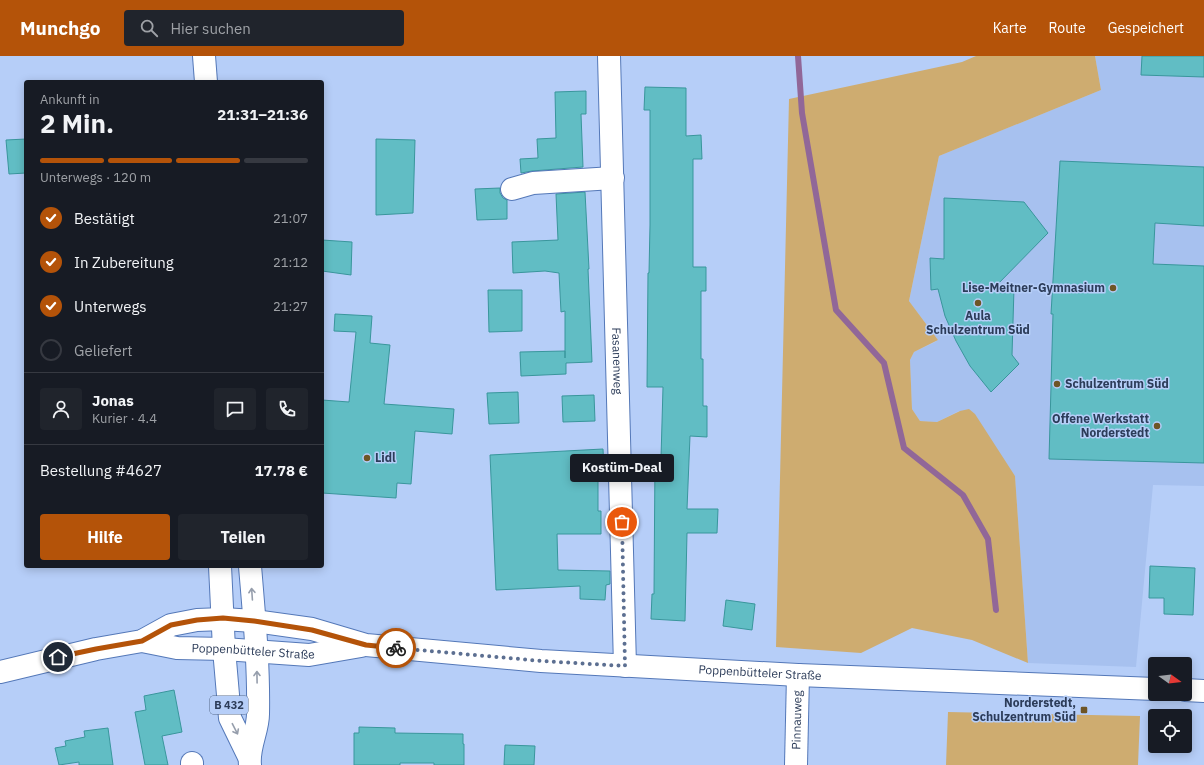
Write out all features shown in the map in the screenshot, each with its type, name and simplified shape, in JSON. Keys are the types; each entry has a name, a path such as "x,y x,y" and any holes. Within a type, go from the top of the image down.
{"main road":[{"path":"204,56 206,80"},
{"name":"Fasanenweg","path":"609,56 625,666"},
{"path":"512,189 534,183 613,178"},
{"name":"B 432","path":"220,568 224,650 230,718 250,761"},
{"name":"B 432","path":"250,568 257,652 258,718 250,761"},
{"name":"Poppenbütteler Straße","path":"0,672 96,649 142,641 171,625 197,620 223,618 254,621 318,631 366,645 542,661 798,675 1148,688"},
{"name":"Poppenbütteler Straße","path":"142,641 177,648 309,655 366,645"},
{"name":"Pinnauweg","path":"796,765 798,675"},
{"path":"1192,690 1204,691"}],"shaded area":[{"path":"976,56 1095,56 1101,90 939,156 909,301 938,340 914,352 910,360 912,409 920,421 937,422 960,411 969,409 975,414 1015,476 1028,663 972,640 912,628 861,653 776,647 789,99 962,62"},
{"name":"Schulzentrum Süd","path":"1095,56 1204,56 1204,486 1153,485 1136,667 1028,663 1015,476 959,411 937,422 920,421 912,409 910,360 914,352 938,340 909,301 939,156 1101,90"},
{"path":"948,712 1140,716 1138,765 946,765"}],"building":[{"path":"1142,56 1204,56 1204,77 1141,75"},
{"path":"645,87 686,88 686,136 701,135 702,159 693,159 693,267 706,267 706,291 701,291 701,359 703,359 703,406 707,406 707,437 690,436 687,509 718,509 717,533 687,533 685,621 651,619 652,594 654,594 655,458 661,458 663,387 647,387 650,225 650,110 644,110"},
{"path":"586,91 586,114 581,114 583,167 521,173 520,159 538,158 537,139 556,138 555,92"},
{"path":"24,139 24,173 9,174 6,140"},
{"path":"376,139 415,140 413,213 376,215"},
{"path":"1060,161 1204,167 1204,226 1155,223 1153,264 1204,266 1204,463 1049,459 1053,314 1051,314"},
{"path":"500,188 500,193 503,198 507,200 507,219 477,220 475,189"},
{"path":"585,192 592,362 566,363 566,374 521,376 520,352 565,351 565,311 561,312 559,273 545,271 513,273 512,242 558,240 556,194"},
{"name":"Aula Schulzentrum Süd","path":"944,198 1024,202 1048,233 994,288 1014,288 1012,355 1019,364 991,392 970,366 956,341 945,316 938,289 931,290 930,258 944,259"},
{"path":"324,240 352,242 351,275 324,271"},
{"path":"488,290 522,290 522,331 489,332"},
{"name":"Lidl","path":"335,314 372,316 370,343 390,345 384,404 454,409 452,434 415,431 411,484 397,483 396,498 324,493 324,400 349,402 356,332 334,331"},
{"path":"518,392 519,423 489,424 487,393"},
{"path":"594,395 595,421 563,422 562,396"},
{"path":"603,449 604,471 598,471 598,511 601,511 601,534 557,534 558,570 610,571 610,584 606,585 605,600 580,599 580,586 496,590 490,455"},
{"path":"1150,566 1195,568 1193,615 1164,614 1164,598 1149,598"},
{"path":"726,600 755,604 752,630 723,626"},
{"path":"174,690 182,732 162,736 168,765 145,765 135,712 146,710 144,696"},
{"path":"359,727 395,728 395,733 463,734 464,765 400,763 400,765 354,765 354,733 359,733"},
{"path":"108,728 113,765 79,765 79,762 59,765 55,748 66,746 65,741 85,737 84,731"},
{"path":"505,745 535,746 534,765 504,765"}],"waterway":[{"path":"798,56 802,113 836,310 884,363 904,448 963,495 988,539 996,610"}],"way so far":[{"path":"396,648 542,661 625,666 622,522"}],"place":[{"name":"Lise-Meitner-Gymnasium","path":"1113,288"},
{"name":"Aula Schulzentrum Süd","path":"978,303"},
{"name":"Schulzentrum Süd","path":"1057,384"},
{"name":"Offene Werkstatt Norderstedt","path":"1157,426"},
{"name":"Lidl","path":"367,458"},
{"name":"Kostüm-Deal","path":"622,522"},
{"name":"Norderstedt, Schulzentrum Süd","path":"1084,710"}],"route":[{"path":"58,657 142,641 171,625 197,620 223,618 295,627 318,631 366,645 396,648"}]}
